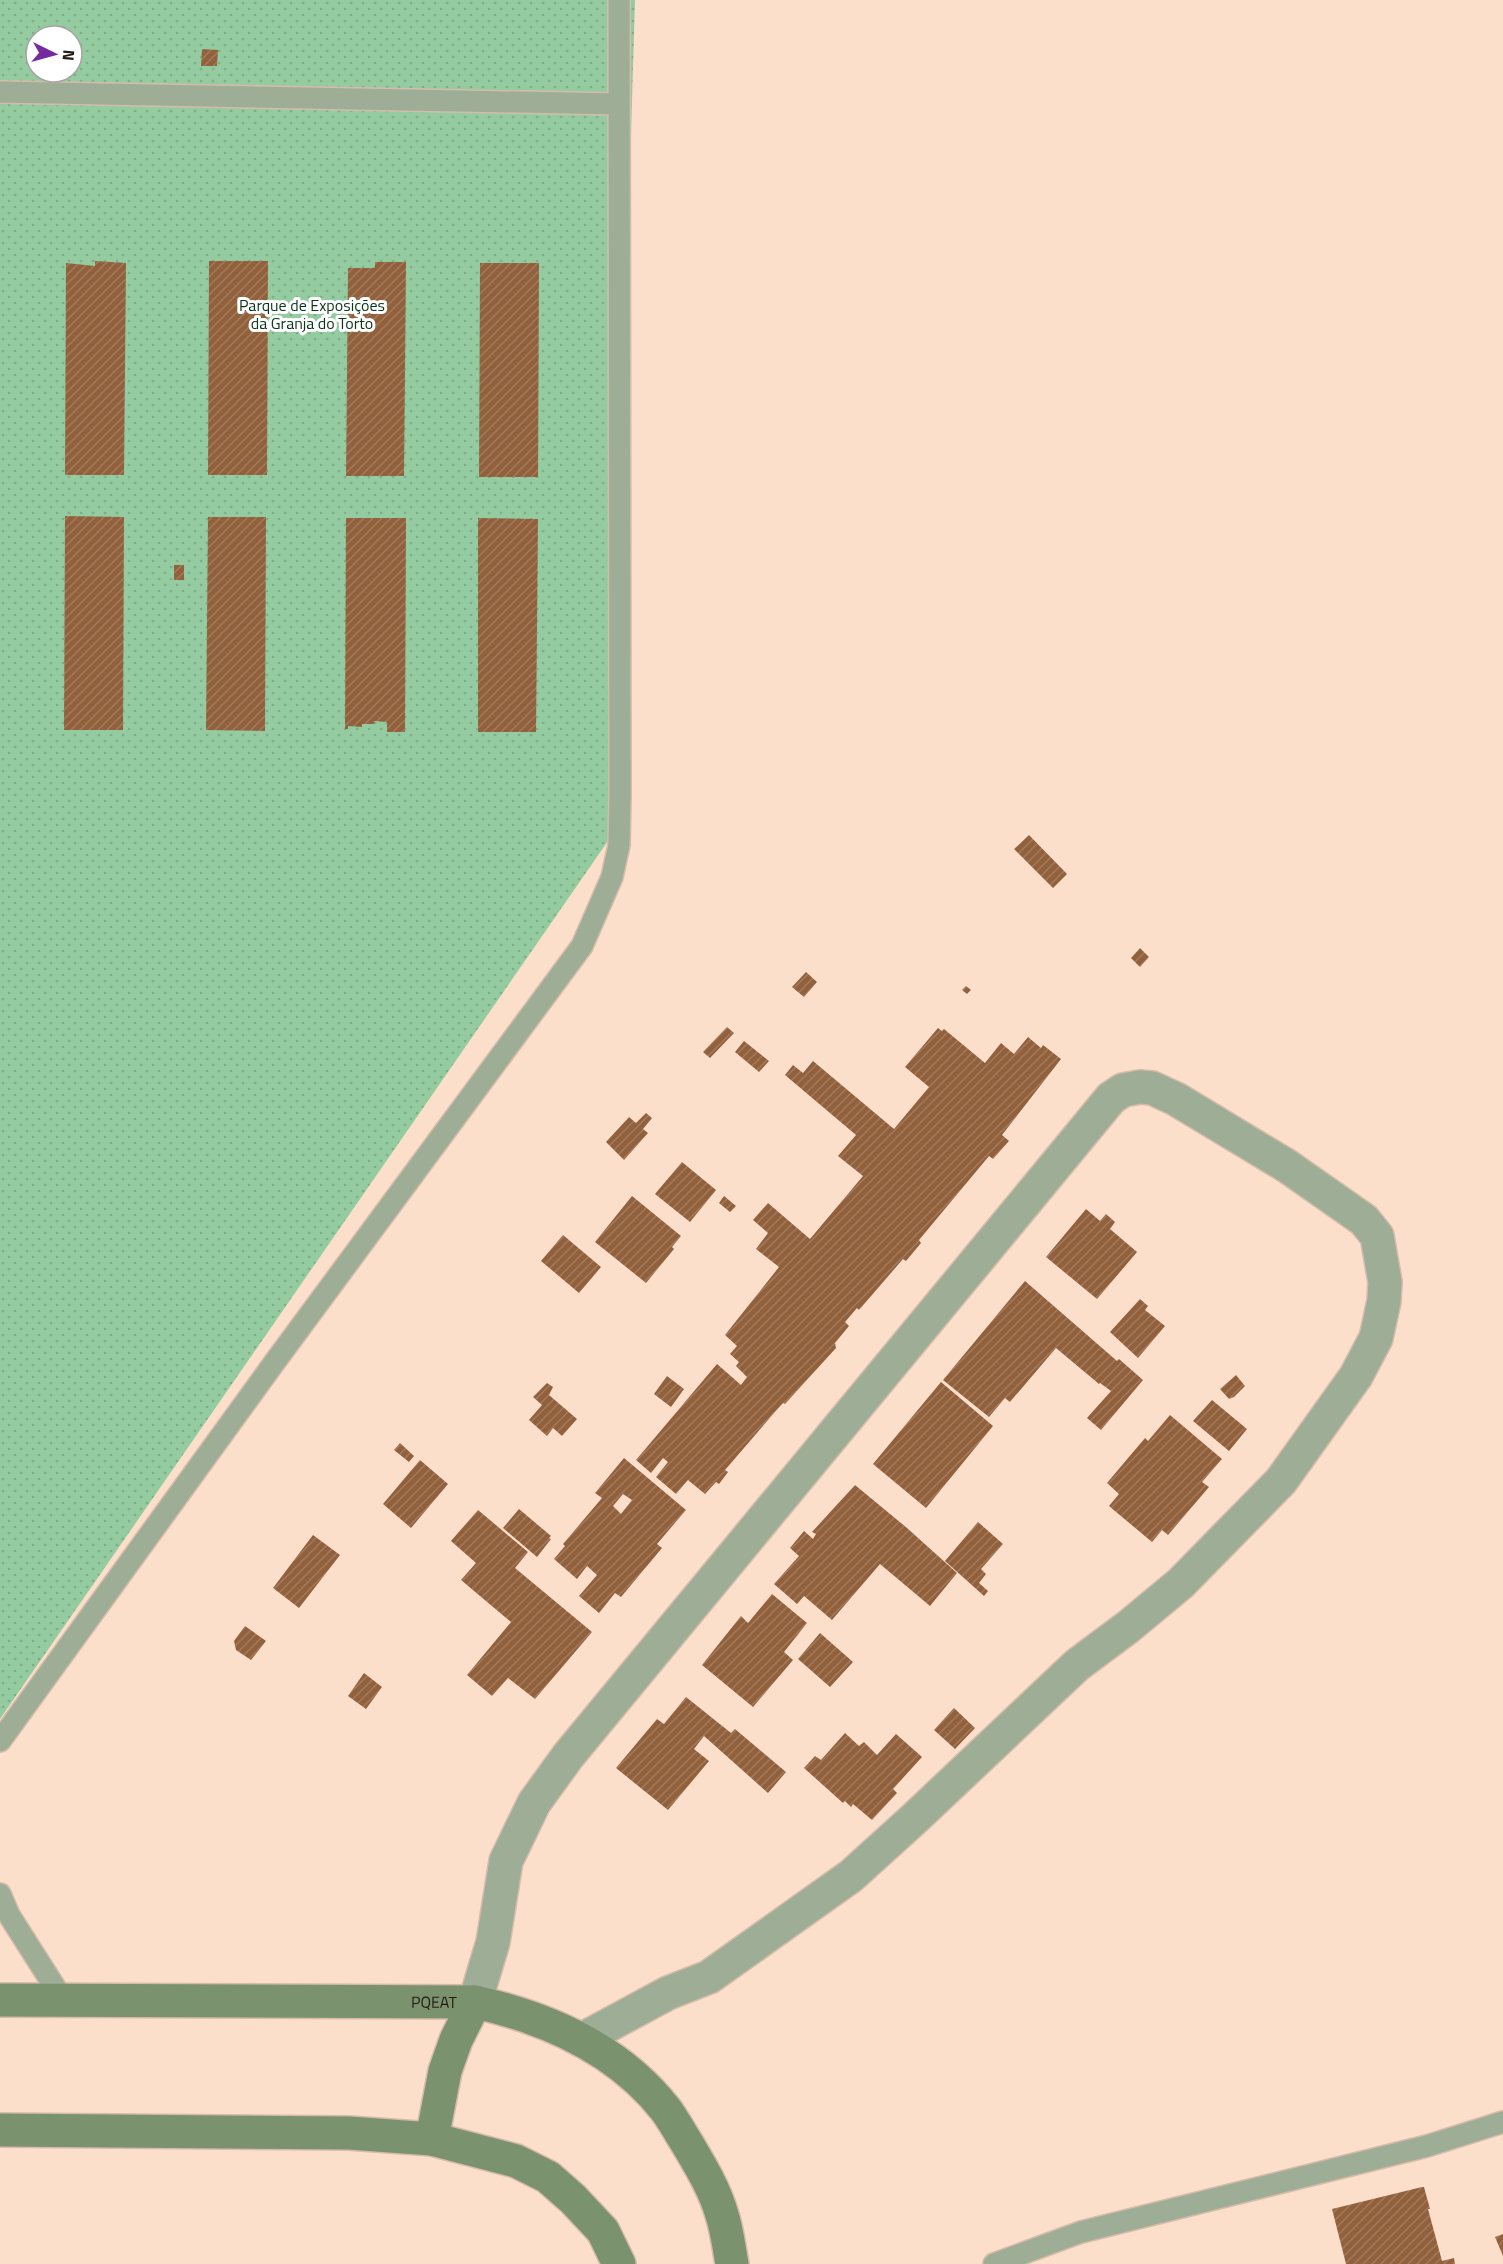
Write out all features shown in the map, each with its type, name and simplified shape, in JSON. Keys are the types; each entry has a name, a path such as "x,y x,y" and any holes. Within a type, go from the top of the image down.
{"street":[{"path":"432,2139 446,2071 456,2040 475,2002 493,1942 506,1861 534,1803 568,1756 1111,1098 1123,1090 1140,1086 1152,1088 1176,1099 1287,1166 1364,1220 1377,1236 1385,1282 1384,1301 1376,1338 1356,1376 1273,1489 1181,1583 1077,1665 851,1876 709,1977 668,1994 581,2040"},
{"name":"PQEAT","path":"0,2000 475,2002 508,2009 548,2023 581,2040 624,2067 666,2110 703,2170 722,2214 732,2264"},
{"path":"0,2130 350,2133 432,2139 516,2161 548,2177 573,2199 603,2231 619,2264"}],"lane":[{"path":"0,1741 267,1373 582,946 612,878 619,845 620,796 619,0"},
{"path":"0,93 618,104"},
{"path":"0,1894 9,1915 63,2000"},
{"path":"994,2264 1081,2232 1416,2149 1503,2122"}],"green space":[{"name":"Parque de Exposições da Granja do Torto","path":"0,0 635,0 610,838 0,1719"}],"building":[{"path":"202,49 218,50 217,66 201,66"},
{"path":"95,261 126,263 124,475 65,475 66,263 95,266"},
{"path":"209,261 268,261 267,475 208,475"},
{"path":"375,262 406,262 404,476 346,476 348,268 375,268"},
{"path":"480,263 539,263 538,477 479,477"},
{"path":"65,516 124,517 123,730 64,730"},
{"path":"208,517 266,517 265,731 206,730"},
{"path":"346,518 406,518 405,732 387,732 387,722 374,721 375,724 362,724 362,727 348,726 348,729 345,729"},
{"path":"478,518 538,519 536,732 478,732"},
{"path":"174,565 184,565 184,580 174,580"},
{"path":"1029,835 1067,874 1053,888 1014,849"},
{"path":"1140,948 1149,957 1140,967 1131,958"},
{"path":"806,972 817,982 804,997 792,987"},
{"path":"966,986 971,990 967,994 962,990"},
{"path":"727,1027 734,1033 710,1058 703,1052"},
{"path":"938,1028 942,1031 944,1029 985,1063 1001,1043 1014,1054 1028,1037 1041,1048 1043,1045 1061,1059 1002,1135 1009,1141 993,1159 989,1156 919,1240 921,1243 906,1261 903,1259 859,1310 857,1308 845,1322 849,1326 835,1343 836,1348 774,1413 725,1470 728,1472 719,1484 716,1482 705,1494 688,1480 676,1494 656,1477 668,1462 663,1458 651,1473 636,1460 717,1364 741,1385 747,1377 736,1366 739,1362 730,1354 737,1346 725,1335 779,1267 756,1249 768,1233 753,1220 768,1203 810,1239 863,1176 838,1156 856,1135 785,1075 793,1065 803,1073 813,1061 894,1129 929,1087 905,1067"},
{"path":"744,1041 769,1061 759,1072 735,1052"},
{"path":"646,1113 652,1118 643,1129 648,1133 624,1160 606,1142 629,1117 636,1123"},
{"path":"682,1162 716,1190 690,1222 655,1194"},
{"path":"632,1196 681,1236 672,1247 674,1249 646,1283 595,1242"},
{"path":"724,1196 736,1206 730,1212 719,1203"},
{"path":"1086,1209 1100,1221 1106,1214 1115,1222 1110,1229 1137,1252 1097,1299 1046,1257"},
{"path":"563,1235 601,1267 579,1293 541,1261"},
{"path":"1025,1281 1117,1361 1119,1359 1143,1380 1101,1430 1087,1418 1111,1391 1099,1384 1056,1348 1010,1402 1005,1398 989,1417 943,1380"},
{"path":"1140,1299 1148,1306 1145,1310 1165,1326 1138,1358 1110,1332"},
{"path":"1236,1375 1245,1386 1229,1399 1220,1389"},
{"path":"667,1376 684,1389 671,1407 654,1394"},
{"path":"941,1382 993,1426 926,1508 873,1464"},
{"path":"547,1383 553,1387 549,1395 577,1419 562,1436 553,1428 547,1436 529,1420 542,1405 533,1397"},
{"path":"1212,1400 1247,1429 1229,1451 1193,1421"},
{"path":"1170,1415 1222,1459 1202,1482 1209,1487 1168,1535 1162,1530 1152,1542 1109,1506 1119,1494 1107,1483 1145,1438 1148,1441"},
{"path":"400,1443 414,1456 409,1462 394,1450"},
{"path":"624,1458 686,1510 657,1544 662,1548 621,1597 615,1593 599,1613 579,1596 597,1575 587,1566 577,1579 554,1559 565,1546 563,1544 602,1498 595,1493","holes":["623,1494 632,1500 621,1514 613,1506"]},
{"path":"420,1460 448,1484 411,1528 383,1504"},
{"path":"855,1485 957,1573 930,1606 880,1564 832,1620 804,1596 797,1604 774,1584 799,1556 790,1548 804,1531 813,1539 816,1534 812,1532"},
{"path":"519,1509 551,1536 537,1557 503,1528"},
{"path":"478,1510 528,1552 515,1568 592,1632 535,1699 508,1678 492,1696 467,1675 511,1622 461,1580 476,1563 451,1541"},
{"path":"978,1522 1003,1544 981,1569 986,1574 979,1583 988,1591 984,1596 945,1561"},
{"path":"313,1535 340,1555 299,1608 273,1588"},
{"path":"772,1594 807,1623 784,1652 793,1660 753,1707 702,1665 741,1616 748,1623"},
{"path":"245,1626 266,1641 251,1660 236,1650 234,1641"},
{"path":"820,1633 853,1662 830,1687 798,1659"},
{"path":"364,1673 382,1687 366,1709 348,1696"},
{"path":"686,1697 731,1733 735,1729 786,1772 768,1793 704,1736 694,1749 709,1761 668,1810 616,1768 657,1719 664,1724"},
{"path":"954,1708 975,1728 955,1749 934,1730"},
{"path":"845,1733 859,1746 864,1742 877,1755 896,1734 922,1757 893,1789 897,1793 872,1820 853,1804 851,1807 845,1801 843,1803 804,1768 815,1756 821,1760"},
{"path":"1424,2187 1430,2209 1428,2209 1442,2261 1454,2258 1455,2264 1346,2264 1332,2209"},
{"path":"1503,2234 1503,2256 1495,2237"}]}
